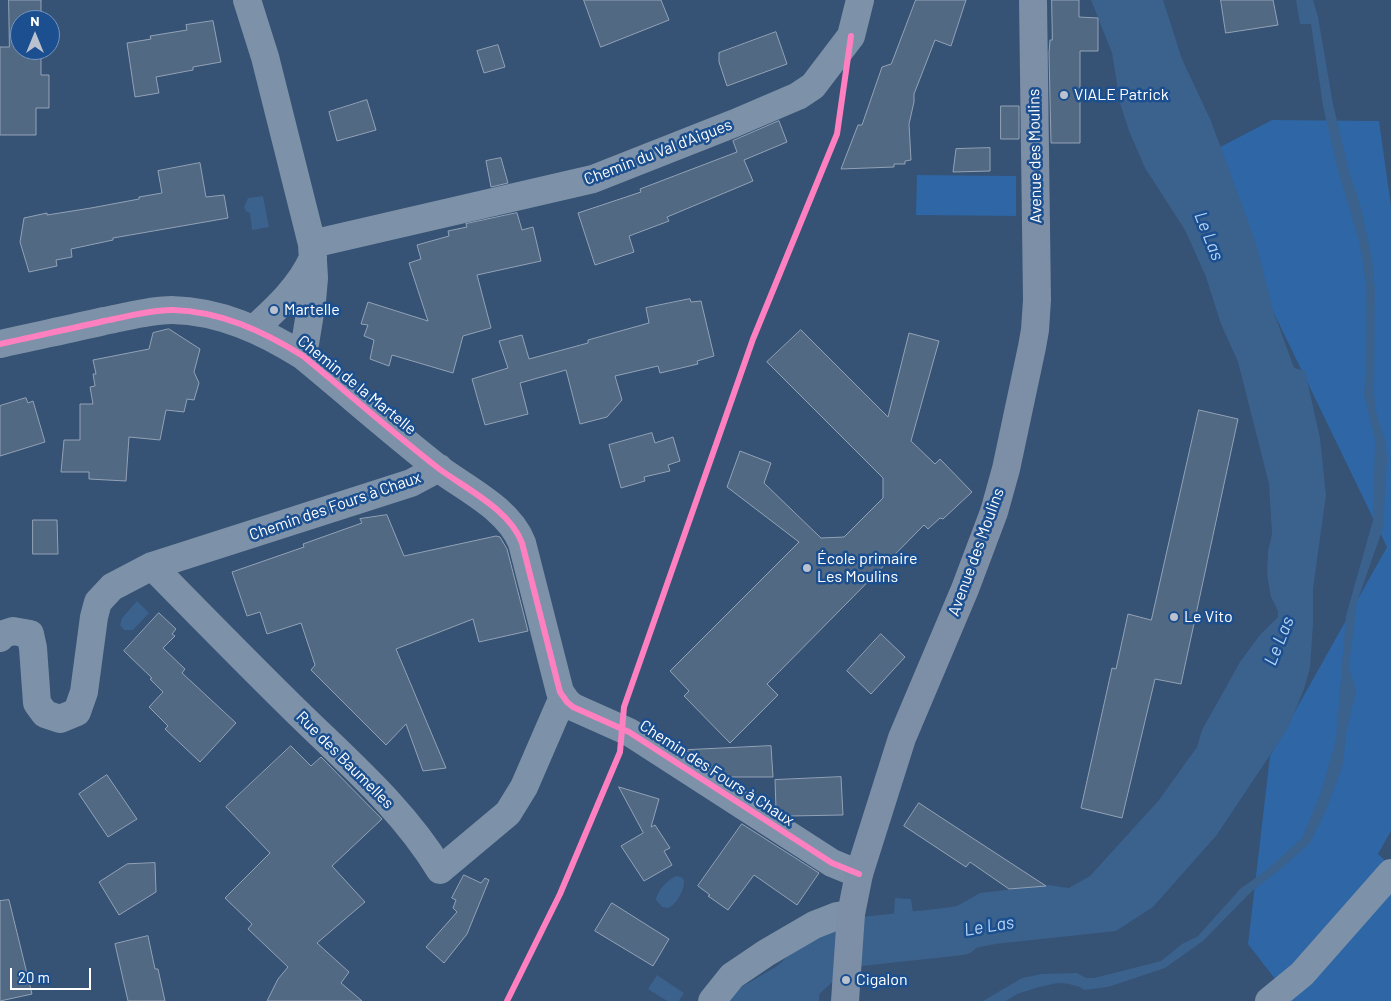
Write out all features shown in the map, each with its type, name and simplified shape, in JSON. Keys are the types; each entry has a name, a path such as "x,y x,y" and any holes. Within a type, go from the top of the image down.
{"main road":[{"name":"Avenue des Moulins","path":"845,1001 850,923 859,874 902,738 968,580 994,512 1006,469 1029,366 1035,330 1037,300 1033,0"}],"street":[{"name":"Chemin de la Martelle","path":"247,0 265,57 312,251 314,278 303,356"},
{"name":"Chemin du Val d'Aigues","path":"312,251 593,179 798,96 813,86 851,36 860,0"},
{"path":"254,329 305,275 312,251"},
{"name":"Chemin de la Martelle","path":"0,344 140,314 171,310 223,317 254,329 303,356 438,468"},
{"name":"Chemin des Fours à Chaux","path":"0,638 1,635 13,631 30,634 33,648 37,703 45,714 60,719 77,712 84,692 94,617 98,602 112,587 152,566 411,483 438,468 496,510 512,524 516,531 522,543 563,697 567,702 628,732 832,863 859,874"},
{"name":"Rue des Baumelles","path":"152,566 296,711 381,793 431,855 440,870 508,813 524,787 563,697"},
{"path":"1269,1001 1302,974 1391,873"},
{"path":"712,1001 732,976 766,953 814,925 829,918 850,923"}],"shaded area":[{"path":"1272,120 1379,121 1391,206 1391,831 1378,854 1391,866 1391,1001 1292,1001 1248,944 1270,756 1387,547 1199,158"},
{"path":"917,175 1016,176 1016,216 916,215"}],"water":[{"path":"1091,0 1163,0 1182,59 1211,121 1255,240 1273,310 1294,368 1305,371 1320,438 1326,495 1313,589 1310,668 1304,689 1288,728 1216,836 1153,907 1116,931 995,944 940,955 891,960 895,898 911,899 913,913 957,906 980,893 1049,885 1069,888 1090,876 1159,800 1197,747 1202,730 1240,662 1259,636 1278,617 1278,611 1271,597 1267,575 1268,551 1272,534 1269,484 1238,362 1221,324 1206,277 1185,230 1145,168 1129,131 1120,103 1112,53"},
{"path":"1296,0 1313,0 1318,17 1333,104 1349,171 1360,204 1372,258 1375,289 1374,393 1376,412 1385,440 1387,459 1383,528 1357,602 1349,667 1356,691 1346,733 1343,764 1327,808 1310,843 1251,892 1203,941 1165,968 1108,987 1084,990 1069,984 1058,983 1017,994 1006,1001 983,1001 1022,978 1042,974 1077,973 1086,978 1094,978 1161,961 1182,944 1198,936 1240,889 1268,869 1302,838 1320,795 1336,740 1346,616 1373,520 1375,440 1364,395 1366,292 1359,241 1337,167 1323,106 1311,24 1300,24"},
{"path":"263,196 269,227 252,230 250,213 244,207 248,198"},
{"path":"137,601 149,613 133,630 124,630 120,625 122,618"},
{"path":"676,876 684,880 682,892 672,906 669,908 662,907 656,900 658,893 666,883"},
{"path":"823,939 819,1001 727,1001 733,992"},
{"path":"657,975 684,993 679,1001 667,1001 648,989"}],"building":[{"path":"9,0 41,0 41,10 10,10 10,60 41,60 41,75 49,75 49,108 36,108 36,135 0,135 0,47 9,47"},
{"path":"584,0 661,0 669,20 601,47"},
{"path":"916,0 966,0 951,46 935,40 914,94 909,124 911,160 905,161 905,164 894,164 894,167 841,169 858,125 862,125 882,67 891,64"},
{"path":"1052,0 1079,0 1079,17 1098,18 1098,51 1080,51 1080,143 1051,143 1049,53 1050,40 1052,40"},
{"path":"1221,0 1273,0 1278,25 1226,33"},
{"path":"213,21 221,62 156,77 159,93 135,97 127,43 151,39 150,36 187,30 186,25"},
{"path":"776,32 787,64 727,86 719,62 719,53"},
{"path":"498,45 505,67 484,73 477,51"},
{"path":"367,100 376,130 337,141 329,112"},
{"path":"1001,106 1019,106 1019,139 1001,139"},
{"path":"779,121 787,142 744,160 753,181 667,217 669,221 629,236 634,252 595,265 578,213 641,192 640,189 737,152 733,141"},
{"path":"990,148 990,171 953,172 956,149"},
{"path":"501,158 508,183 491,187 486,161"},
{"path":"200,163 206,197 224,195 228,218 113,238 113,240 71,249 72,257 56,260 57,266 29,272 20,242 24,218 47,213 47,215 91,208 162,193 158,171"},
{"path":"517,213 522,230 533,227 541,261 477,275 491,328 463,336 453,373 392,355 389,366 370,359 374,340 364,336 368,325 361,324 368,302 428,321 409,263 421,259 417,245 449,236 448,231 467,227 466,224"},
{"path":"690,299 691,302 701,301 714,356 697,361 698,364 660,373 658,366 615,376 622,400 607,417 580,424 566,370 520,383 528,414 485,425 472,379 508,368 499,341 522,335 529,359 588,343 588,340 649,323 646,308"},
{"path":"169,329 200,349 194,372 199,383 194,400 187,399 184,412 166,410 160,440 129,437 126,481 89,479 89,472 61,472 64,440 80,440 80,404 93,404 90,387 95,386 93,374 96,374 93,360 149,349 153,333"},
{"path":"801,330 888,417 909,333 939,341 911,441 935,464 940,459 972,492 943,519 940,518 928,529 924,525 767,684 778,695 730,743 684,696 689,691 670,671 799,542 727,487 740,451 771,463 764,483 821,538 844,537 883,498 883,478 767,362"},
{"path":"26,398 28,403 33,401 45,442 0,456 0,406"},
{"name":"Le Vito","path":"1199,410 1238,419 1181,684 1155,679 1122,818 1081,808 1112,668 1116,669 1128,614 1151,620"},
{"path":"652,433 655,443 673,437 680,461 668,465 670,471 644,477 645,481 621,488 609,445"},
{"path":"387,515 404,556 496,536 500,537 507,549 528,631 479,642 473,619 396,649 446,768 423,771 406,724 386,745 311,670 315,665 301,623 267,634 260,612 247,616 232,572 304,547 303,544 362,523 360,519"},
{"path":"33,520 57,520 58,554 33,554"},
{"path":"159,613 176,629 172,634 175,636 163,648 185,669 182,673 236,723 200,762 165,729 168,726 149,707 163,692 150,679 152,678 124,651"},
{"path":"881,634 905,657 871,694 847,671"},
{"path":"291,746 311,766 321,757 382,819 332,866 365,902 317,943 349,972 341,983 362,1001 267,1001 278,979 288,967 248,929 252,924 225,898 270,853 226,807"},
{"path":"771,746 773,777 728,777 685,750"},
{"path":"107,775 137,819 108,837 79,794"},
{"path":"841,777 843,815 789,816 776,809 775,780"},
{"path":"619,787 659,799 651,827 655,825 670,848 664,851 672,865 644,881 621,846 643,833"},
{"path":"919,803 1046,886 1009,889 970,862 966,867 904,826"},
{"path":"742,824 819,873 797,905 754,875 728,910 708,896 710,895 698,886"},
{"path":"155,863 156,892 119,915 99,882 127,864"},
{"path":"464,875 481,883 485,878 489,880 467,934 444,963 426,947 457,912 453,908 456,900 452,898"},
{"path":"9,900 32,994 0,1001 0,901"},
{"path":"612,903 669,939 653,966 595,931"},
{"path":"148,936 155,969 158,969 165,1001 128,1001 115,944"}],"waterway":[{"name":"Le Las","path":"775,1001 838,944 959,931"}],"cycle path":[{"path":"507,1001 560,894 620,752 624,707 753,339 837,134 851,36"},
{"path":"0,344 138,314 172,310 190,311 224,318 272,338 303,356 438,468 497,510 516,531 522,543 560,692 567,702 573,707 629,732 832,863 859,874"}],"place":[{"name":"VIALE Patrick","path":"1064,95"},
{"name":"Martelle","path":"274,310"},
{"name":"École primaire Les Moulins","path":"807,568"},
{"name":"Le Vito","path":"1174,617"},
{"name":"Cigalon","path":"846,980"}]}
